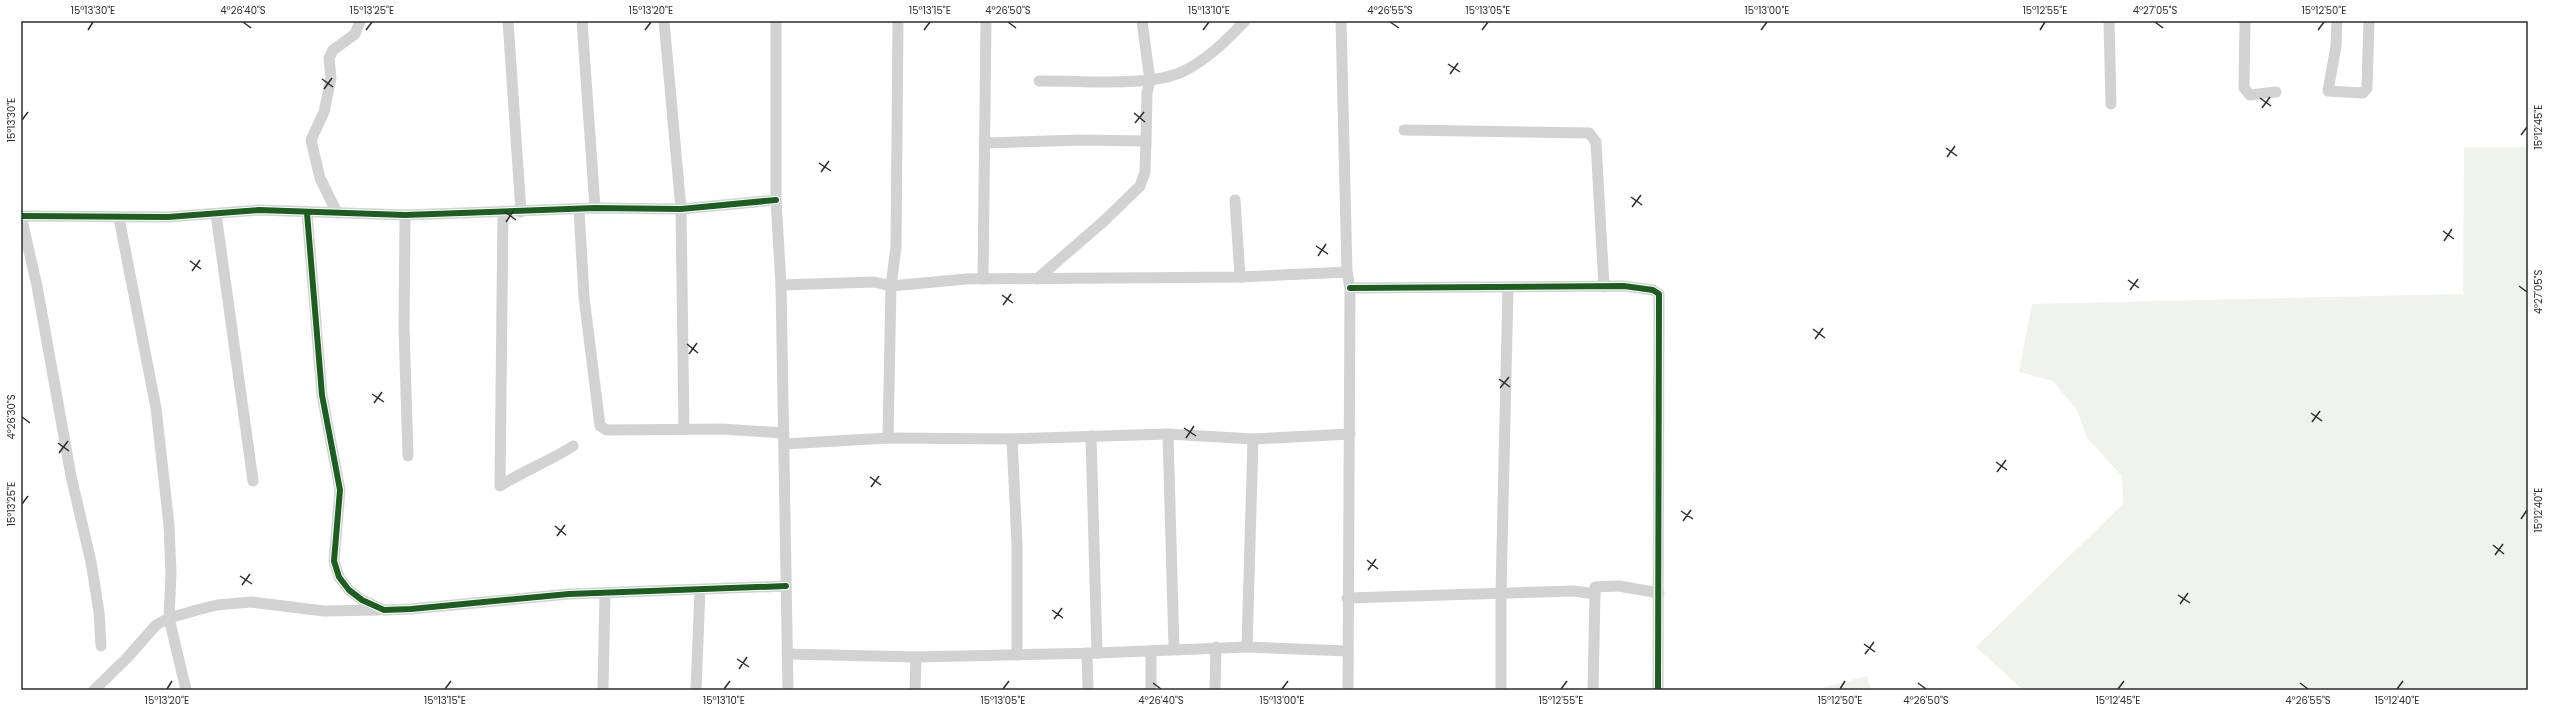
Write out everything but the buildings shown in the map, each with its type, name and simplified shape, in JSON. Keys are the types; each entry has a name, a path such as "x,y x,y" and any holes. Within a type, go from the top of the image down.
{"street":[{"path":"337,213 320,178 312,140 324,112 331,78 329,58 333,50 355,34 360,21"},
{"path":"508,21 521,212"},
{"path":"582,21 595,208"},
{"path":"664,21 681,209 684,429"},
{"path":"776,21 776,200 781,286 788,690"},
{"path":"888,438 891,286 896,247 898,21"},
{"path":"983,279 986,21"},
{"path":"1036,279 1104,221 1140,186 1146,172 1147,93 1150,81 1142,21"},
{"path":"1039,81 1150,81 1184,71 1199,62 1224,43 1245,21"},
{"path":"1341,21 1347,272 1350,288 1350,434 1347,598 1348,690"},
{"path":"2109,21 2111,104"},
{"path":"2245,21 2244,88 2250,95 2276,92"},
{"path":"2337,21 2336,46 2328,91 2362,93 2367,88 2369,21"},
{"path":"1404,130 1589,133 1596,142 1604,286"},
{"path":"985,143 1146,141"},
{"path":"101,646 99,612 91,562 71,476 37,286 21,216 119,218 216,214 259,210 306,213 405,215 503,211 521,212 595,208 681,209 776,200"},
{"path":"1235,200 1240,277"},
{"path":"578,209 584,297 599,424 607,430 722,428 784,438 1012,439 1168,434 1253,439 1350,434"},
{"path":"503,211 500,486 573,446"},
{"path":"306,213 322,395 340,490 334,561 338,577 349,590 362,600 384,610"},
{"path":"216,214 253,481"},
{"path":"405,215 404,328 408,456"},
{"path":"119,218 159,433 169,525 171,574 169,618 186,690"},
{"path":"781,286 874,282 891,286 983,279 1240,277 1347,272"},
{"path":"1350,288 1508,288 1604,286 1653,290 1659,297 1658,690"},
{"path":"1501,690 1501,592 1508,288"},
{"path":"1168,434 1174,649"},
{"path":"1088,690 1092,653 1091,436"},
{"path":"1012,439 1017,544 1017,655"},
{"path":"1247,647 1253,439"},
{"path":"94,690 136,649 151,630 169,618 218,605 251,602 324,611 384,610 605,593 786,586"},
{"path":"1593,690 1595,587 1607,586 1659,593"},
{"path":"696,690 700,590"},
{"path":"1347,598 1501,592 1574,591 1595,594"},
{"path":"603,690 605,593"},
{"path":"787,654 916,657 1092,653 1216,647 1348,651"},
{"path":"1215,690 1216,647"},
{"path":"1151,650 1151,690"},
{"path":"915,690 916,657"}],"shaded area":[{"path":"2464,147 2528,147 2528,690 2023,690 1976,647 2123,504 2122,476 2087,438 2077,410 2053,381 2019,372 2032,304 2463,294"},
{"path":"1867,676 1871,690 1818,690 1818,689"}],"cycle path":[{"path":"21,216 168,217 259,210 405,215 595,208 681,209 776,200"},
{"path":"307,213 322,395 340,490 334,561 339,577 349,590 362,600 384,610 411,609 569,594 786,586"},
{"path":"1350,288 1624,286 1653,290 1659,294 1658,690"}]}
